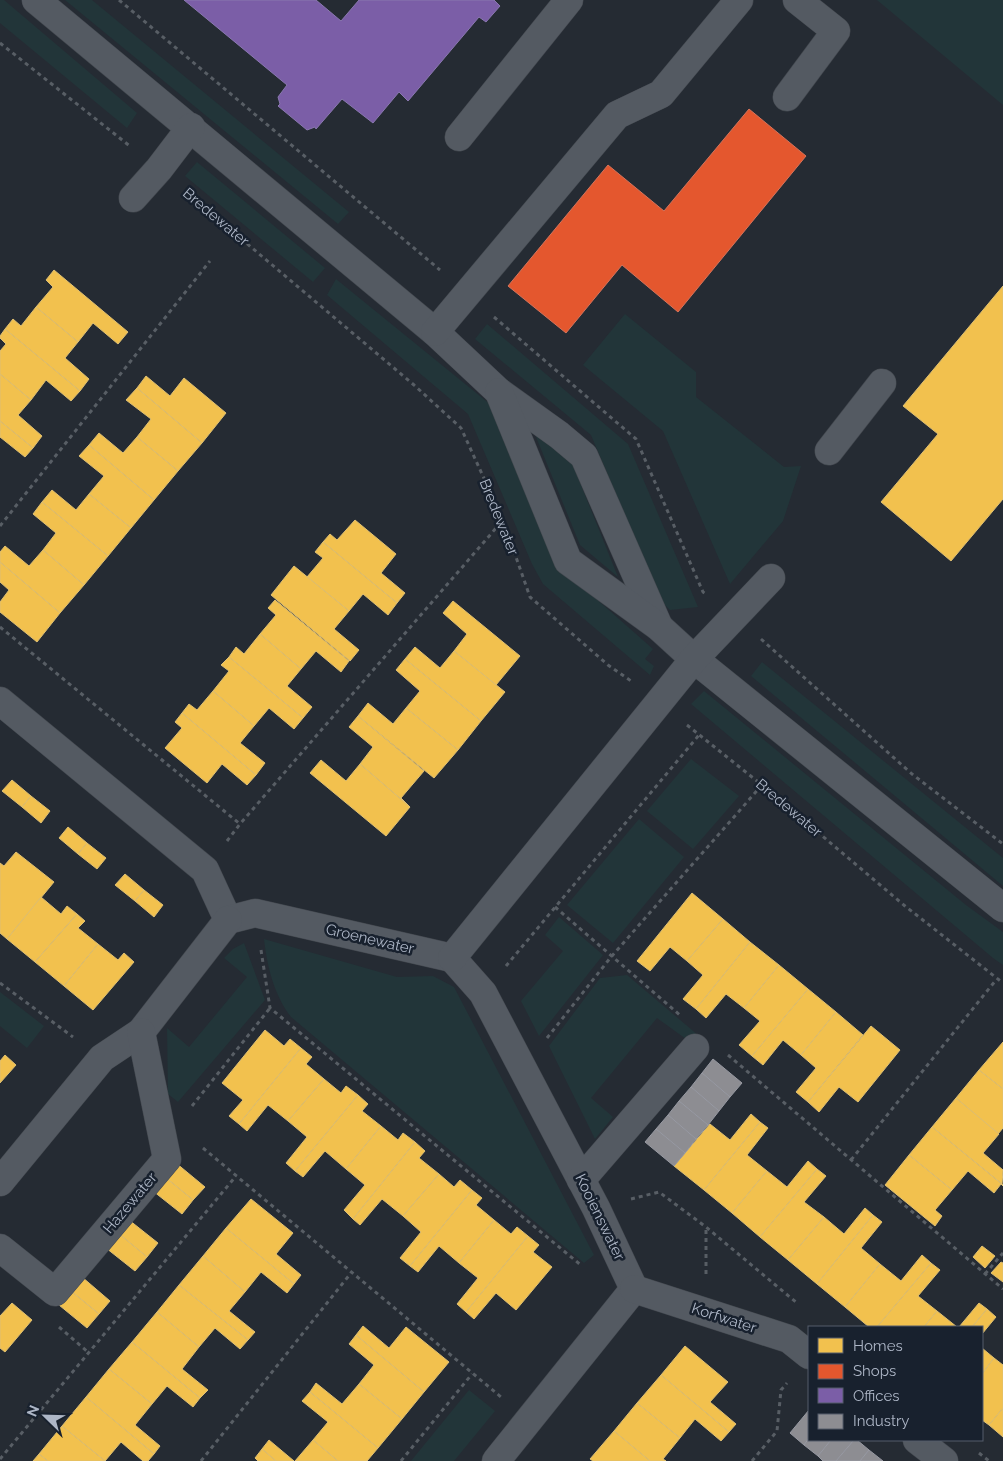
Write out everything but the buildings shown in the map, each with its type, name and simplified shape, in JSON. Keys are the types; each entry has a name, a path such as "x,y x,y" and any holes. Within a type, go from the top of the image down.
{"street":[{"path":"36,0 435,332 500,392 559,435 584,456 659,627"},
{"path":"459,137 570,0"},
{"path":"435,332 617,116 661,94 739,0"},
{"path":"787,96 836,31 797,0"},
{"path":"133,198 159,169 191,128"},
{"path":"829,451 882,383"},
{"path":"500,392 568,561 659,627 694,659 1003,908"},
{"path":"452,958 694,659 771,578"},
{"path":"0,701 205,870 228,920 141,1032 102,1058 0,1182"},
{"name":"Groenewater","path":"228,920 255,913 452,958"},
{"name":"Kooienswater","path":"452,958 483,993 596,1208 634,1289"},
{"name":"Hazewater","path":"0,1248 55,1292 167,1159 141,1032"},
{"path":"581,1180 694,1048"},
{"path":"496,1461 634,1289"},
{"name":"Korfwater","path":"634,1289 789,1339 808,1354"},
{"path":"918,1441 944,1461"}],"path":[{"name":"Bredewater","path":"0,43 159,169 414,385 461,428 503,520 530,597 608,665 659,702 762,785 905,906 996,980 1003,983"},
{"path":"0,526 210,261"},
{"path":"205,870 240,824 503,520"},
{"path":"0,627 240,824"},
{"path":"483,993 699,735"},
{"path":"524,1068 611,957 762,785"},
{"path":"555,907 686,1020"},
{"path":"255,913 270,1008 581,1265 634,1289"},
{"path":"851,1160 996,980"},
{"path":"0,983 102,1058"},
{"path":"156,1109 176,1126 270,1008"},
{"path":"724,1052 1003,1289"},
{"path":"199,1145 529,1420"},
{"path":"0,1459 236,1176"},
{"path":"596,1208 659,1192 804,1308"},
{"path":"705,1312 706,1228"},
{"path":"985,1274 1003,1253"},
{"path":"201,1461 351,1273"},
{"path":"401,1461 472,1374"},
{"path":"752,1461 776,1431 781,1390 792,1376"}],"green space":[{"path":"0,0 4,0 137,113 127,128 0,23"},
{"path":"65,0 92,0 349,212 338,224"},
{"path":"877,0 1003,0 1003,105"},
{"path":"197,162 325,268 313,282 185,176"},
{"path":"336,279 491,405 559,566 653,649 645,659 654,666 650,675 543,584 532,564 468,414 327,295"},
{"path":"625,314 696,372 696,397 784,467 801,466 783,521 730,584 663,431 583,365"},
{"path":"487,324 628,444 698,607 670,610 661,601 591,435 475,339"},
{"path":"534,432 571,460 618,577 580,545"},
{"path":"762,662 1003,858 1003,886 751,676"},
{"path":"704,691 966,905 1003,932 1003,965 691,704"},
{"path":"691,759 739,796 693,849 647,811"},
{"path":"639,819 684,857 613,943 567,905"},
{"path":"559,917 603,955 539,1036 521,1001 563,951 545,935"},
{"path":"264,939 397,977 433,976 454,987 594,1255 584,1263 291,1017 280,999 272,980"},
{"path":"244,943 265,1000 178,1102 168,1094 167,1028 189,1047 247,977 224,958 233,949"},
{"path":"627,975 699,1036 693,1044 657,1018 591,1098 613,1117 595,1139 549,1046 600,978"},
{"path":"0,992 44,1026 27,1048 0,1026"},
{"path":"469,1390 495,1411 454,1461 411,1461"}]}
